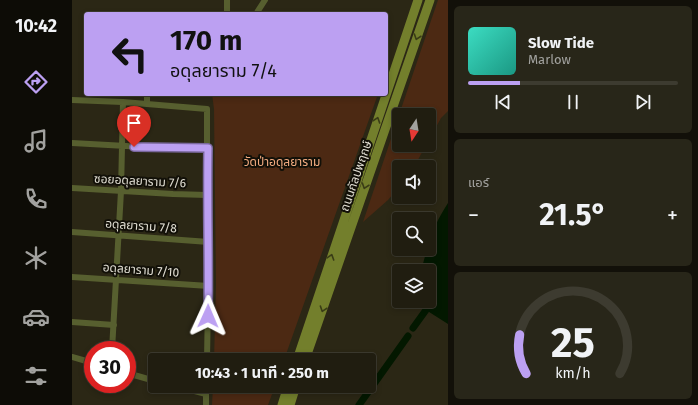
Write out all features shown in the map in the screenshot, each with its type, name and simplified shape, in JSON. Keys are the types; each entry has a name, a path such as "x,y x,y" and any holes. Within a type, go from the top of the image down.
{"main road":[{"name":"ถนนกัลปพฤกษ์","path":"389,79 418,0"},
{"name":"ถนนกัลปพฤกษ์","path":"307,353 430,0"},
{"name":"ถนนกัลปพฤกษ์","path":"299,353 384,96"},
{"path":"362,166 371,170"},
{"path":"282,405 286,393"},
{"path":"290,405 294,393"}],"street":[{"path":"227,0 227,12"},
{"path":"257,12 265,0"},
{"path":"147,96 147,104"},
{"path":"72,100 123,102 207,109 207,195 209,242 207,353"},
{"path":"113,341 121,191 123,102"},
{"path":"72,143 208,148"},
{"name":"ซอยอดุลยาราม 7/6","path":"72,188 207,195"},
{"name":"อดุลยาราม 7/8","path":"72,232 209,242"},
{"name":"อดุลยาราม 7/10","path":"72,277 209,286"},
{"path":"72,322 114,324"},
{"path":"72,356 84,360"},
{"path":"136,375 148,378"},
{"path":"202,393 206,394 206,405"}],"green space":[{"path":"438,0 448,0 448,111 441,118 436,127 436,108 401,108"},
{"name":"วัดป่าอดุลยาราม","path":"212,96 377,96 286,353 214,353 216,285 214,109"},
{"path":"392,136 392,152 422,152 418,160 392,160 392,195 363,222"},
{"path":"213,393 272,393 268,405 212,405"}],"shaded area":[{"path":"448,203 448,324 425,308 436,308 436,264 423,264 425,256 436,256 436,224"}],"waterway":[{"path":"413,328 426,310"},
{"path":"359,405 408,336"}],"route":[{"path":"134,147 208,148 208,316"}]}
